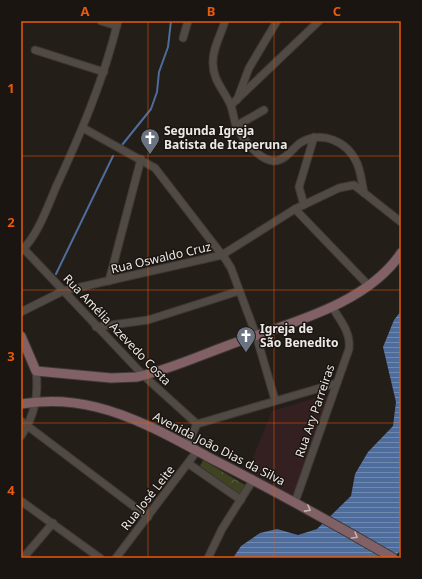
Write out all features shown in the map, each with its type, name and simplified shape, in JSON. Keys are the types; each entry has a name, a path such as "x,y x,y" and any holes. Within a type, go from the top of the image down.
{"main road":[{"path":"21,336 36,371 111,378 144,376 310,317 332,307 380,278 401,253"},
{"name":"Avenida João Dias da Silva","path":"21,404 35,402 61,402 96,407 132,420 186,445 295,502 393,558"}],"street":[{"path":"22,250 44,215 83,128 104,72 118,23 101,21"},
{"path":"183,38 188,21"},
{"path":"225,21 213,55 216,82 231,105 236,126 254,150 266,159 274,161 284,157 299,144 314,137 322,136 332,139 349,149 357,163 364,193 401,222"},
{"path":"236,100 249,68 277,21"},
{"path":"231,105 319,21"},
{"path":"35,50 104,72"},
{"path":"236,126 264,110"},
{"path":"83,128 155,168 164,177 222,255 231,268 256,335 276,400"},
{"path":"304,205 299,187 314,137"},
{"path":"109,281 141,159"},
{"name":"Rua Oswaldo Cruz","path":"21,312 63,291 222,255 295,209 348,185 354,185 364,193"},
{"path":"295,209 369,286"},
{"name":"Rua Amélia Azevedo Costa","path":"22,250 144,376 181,411 198,424"},
{"path":"96,327 148,320 239,290"},
{"name":"Rua Ary Parreiras","path":"295,502 349,349 349,336 332,307"},
{"path":"21,436 28,426 35,402 38,387 36,371"},
{"path":"186,445 198,424 337,383"},
{"path":"21,421 148,517"},
{"name":"Rua José Leite","path":"116,558 189,464 197,451"},
{"path":"189,464 241,500"},
{"path":"208,558 222,529 253,480"},
{"path":"21,501 100,558"},
{"path":"23,558 53,523"}],"shaded area":[{"path":"326,395 328,397 294,496 248,470 272,411"}],"green space":[{"path":"203,460 245,485 240,494 200,466"}],"water":[{"path":"401,311 401,550 393,558 233,558 241,546 260,533 277,529 298,535 317,529 351,496 355,474 368,452 393,426 396,402 383,347 394,320"}],"waterway":[{"path":"122,145 151,109 157,92 159,72 168,47 171,21"},
{"path":"56,274 113,156"}],"place":[{"name":"Segunda Igreja Batista de Itaperuna","path":"150,155"},
{"name":"Igreja de São Benedito","path":"246,353"}]}
